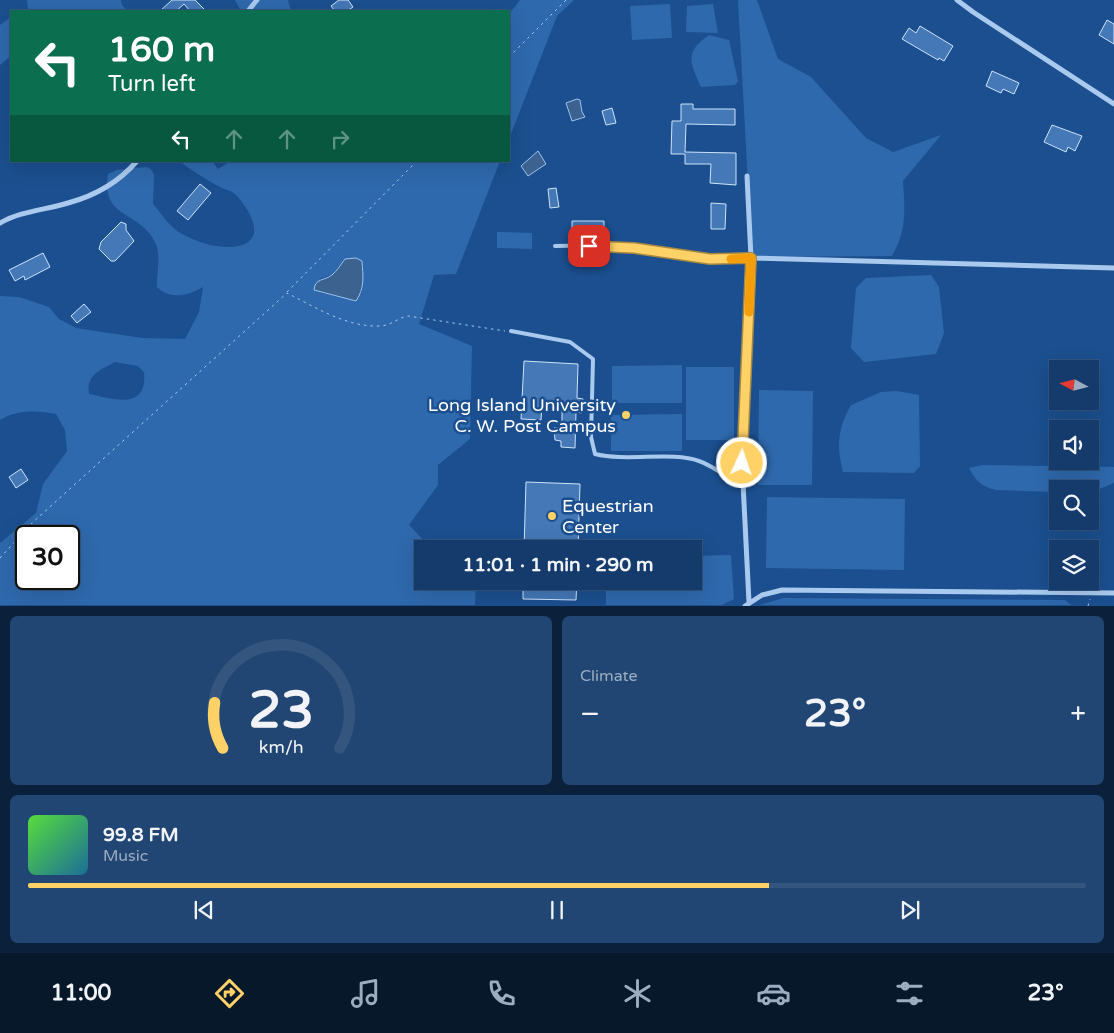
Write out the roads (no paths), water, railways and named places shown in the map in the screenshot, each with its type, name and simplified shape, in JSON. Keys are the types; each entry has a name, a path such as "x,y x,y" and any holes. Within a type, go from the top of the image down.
{"street":[{"path":"249,10 257,0"},
{"path":"958,0 1114,104"},
{"path":"0,223 22,213 74,201 103,189 137,162"},
{"path":"747,176 751,258 742,463 747,604"},
{"path":"751,258 1114,268"},
{"path":"747,604 762,594 782,590 1114,593"}],"lane":[{"path":"555,246 606,246 710,259 751,258"},
{"path":"511,332 570,342 593,359 591,437 595,454 611,458 683,458 700,461 743,487"}],"place":[{"name":"Long Island University C. W. Post Campus","path":"626,415"},
{"name":"Equestrian Center","path":"552,516"}]}
